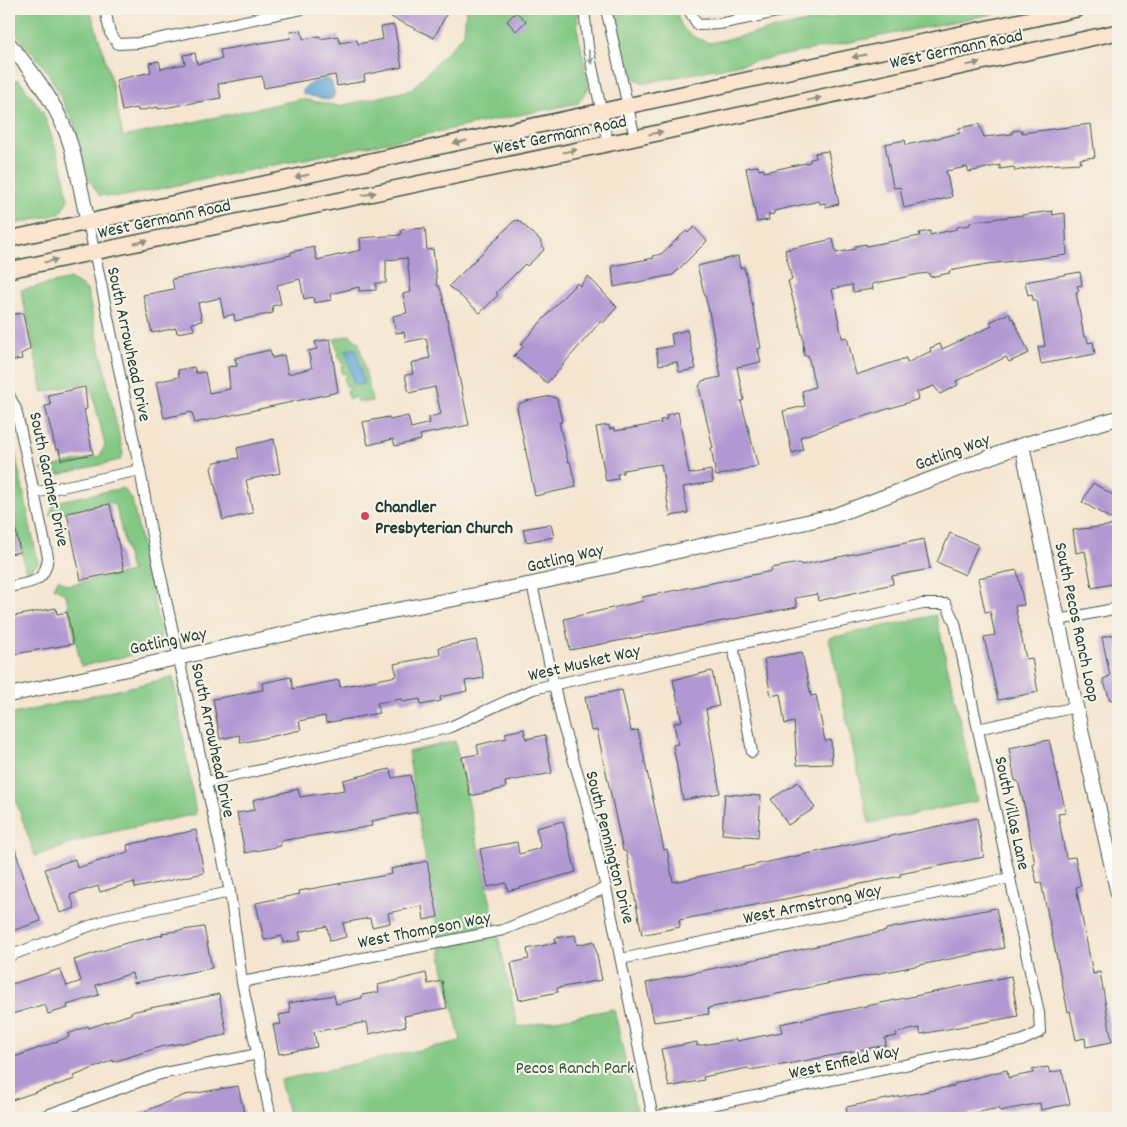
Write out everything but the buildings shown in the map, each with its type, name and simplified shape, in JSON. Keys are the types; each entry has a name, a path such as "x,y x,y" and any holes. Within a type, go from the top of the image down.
{"main road":[{"name":"West Germann Road","path":"9,239 1078,9"},
{"name":"West Germann Road","path":"9,270 635,138 1118,32"}],"street":[{"path":"105,9 110,33 118,44 138,43 302,9"},
{"path":"584,9 588,46 608,143"},
{"path":"606,9 635,138"},
{"path":"688,9 698,24 719,24 792,9"},
{"path":"12,53 57,114 71,146 88,222"},
{"name":"South Arrowhead Drive","path":"88,222 151,531 230,892 242,982 272,1118"},
{"name":"South Gardner Drive","path":"9,587 38,580 47,572 48,558 16,410 10,395"},
{"name":"Gatling Way","path":"9,695 179,656 532,584 833,516 1022,446 1118,418"},
{"name":"South Pecos Ranch Loop","path":"1022,446 1076,707 1118,894"},
{"path":"34,493 140,470"},
{"name":"South Pennington Drive","path":"532,584 555,683 562,726 585,797 606,888 653,1118"},
{"name":"West Musket Way","path":"206,782 448,728 533,689 555,683 923,604 946,604"},
{"name":"South Villas Lane","path":"946,604 955,623 1039,1014 1040,1032"},
{"path":"1059,620 1118,608"},
{"path":"733,645 752,752"},
{"path":"978,729 1076,707"},
{"name":"West Armstrong Way","path":"621,959 1010,878"},
{"name":"West Thompson Way","path":"242,982 503,930 606,888"},
{"path":"9,956 111,918 230,892"},
{"name":"West Enfield Way","path":"653,1118 1021,1041 1040,1032"},
{"path":"40,1118 160,1074 258,1054"}],"green space":[{"path":"9,9 90,9 110,75 123,137 301,99 339,106 411,90 464,34 466,9 577,9 578,32 589,88 578,103 119,197 99,195 89,179 75,126 48,72 9,25"},
{"path":"615,9 676,9 680,23 687,32 710,43 867,9 1017,9 645,83 628,76"},
{"path":"19,80 43,112 62,166 68,199 60,214 9,225 9,81"},
{"path":"71,279 87,290 123,454 120,460 49,477 41,469 100,456 105,445 90,382 43,392 21,290"},
{"path":"350,335 359,343 372,401 363,403 362,400 357,402 356,397 349,399 347,390 350,389 349,386 346,386 344,378 347,376 346,373 342,374 341,367 344,364 341,363 334,339"},
{"path":"9,423 38,563 26,573 12,508 9,508"},
{"path":"123,488 132,499 161,636 155,650 81,666 66,595 54,587 58,579 68,585 131,572 116,507 110,502 50,515 54,502"},
{"path":"936,615 978,801 869,823 829,638"},
{"path":"173,677 196,814 98,835 35,856 9,781 9,715"},
{"name":"Pecos Ranch Park","path":"455,741 518,1027 614,1009 638,1118 289,1118 280,1080 461,1041 443,967 408,752"}],"water":[{"path":"328,78 331,81 335,94 332,99 327,100 303,94 303,89 311,83"},
{"path":"356,348 364,384 354,386 346,350"}],"place":[{"name":"Chandler Presbyterian Church","path":"365,516"}]}
